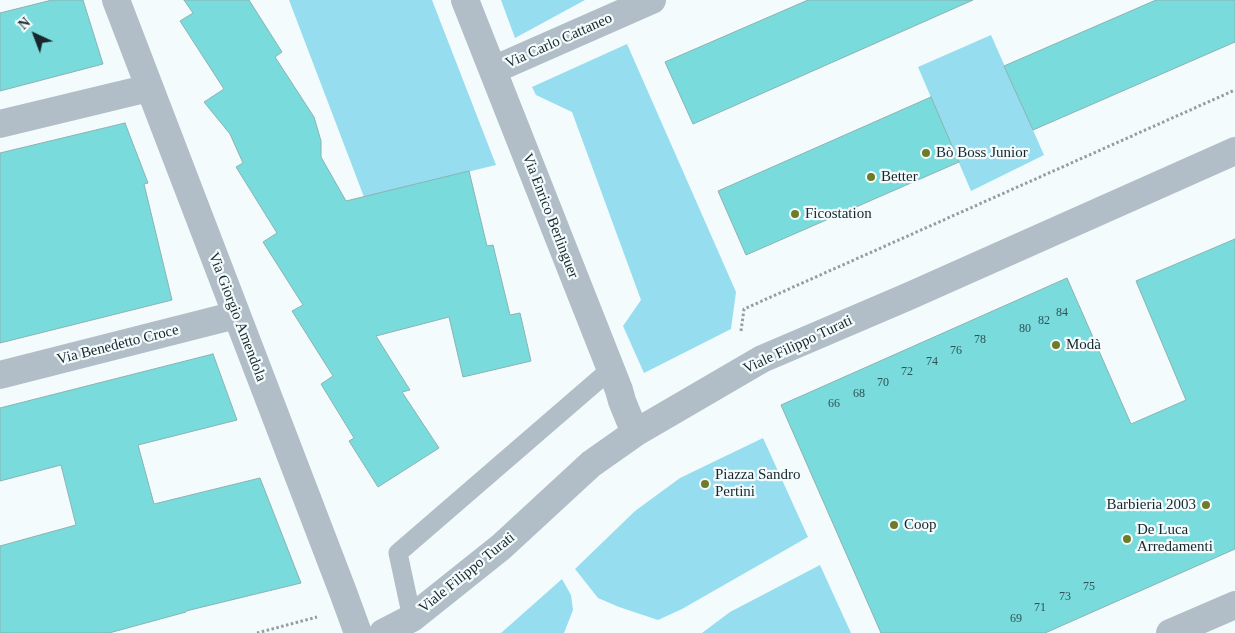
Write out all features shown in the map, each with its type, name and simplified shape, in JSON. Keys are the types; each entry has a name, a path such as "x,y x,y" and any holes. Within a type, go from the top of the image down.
{"street":[{"name":"Via Giorgio Amendola","path":"116,0 358,633"},
{"name":"Via Enrico Berlinguer","path":"465,0 635,433"},
{"name":"Via Carlo Cattaneo","path":"493,70 652,0"},
{"path":"0,124 149,88"},
{"name":"Viale Filippo Turati","path":"384,633 412,618 500,547 591,464 635,433 762,359 1235,152"},
{"name":"Via Benedetto Croce","path":"0,375 236,315"},
{"path":"1170,633 1235,605"}],"lane":[{"path":"412,618 398,553 611,369"}],"shaded area":[{"path":"289,0 432,0 496,165 364,197"},
{"path":"501,0 585,0 515,38"},
{"path":"991,35 1044,155 971,191 918,67"},
{"path":"627,44 736,292 731,329 644,373 623,326 641,300 572,112 536,95 532,87"},
{"path":"763,438 808,537 682,609 658,620 598,598 575,569 635,511 680,478"},
{"path":"820,565 851,633 702,633 730,612"},
{"path":"562,579 571,595 573,610 564,633 501,633"}],"building":[{"path":"52,0 83,0 103,64 0,91 0,13"},
{"path":"184,0 249,0 282,52 275,57 314,117 321,141 321,157 346,201 469,171 487,246 493,245 510,315 520,313 531,361 463,377 449,317 376,336 410,390 402,392 439,448 378,487 349,441 354,438 321,384 333,376 292,311 303,305 263,242 277,233 236,167 243,163 230,134 204,102 224,89 180,21 193,13"},
{"path":"808,0 973,0 693,124 665,62"},
{"path":"1156,0 1235,0 1235,42 1033,130 1004,66"},
{"path":"931,97 959,162 746,255 718,191"},
{"path":"125,123 148,183 144,184 172,300 0,343 0,153"},
{"path":"1235,239 1235,549 1045,633 881,633 781,405 1067,278 1131,424 1186,400 1136,281"},
{"path":"213,354 237,420 138,445 154,504 260,478 301,583 186,611 109,633 0,633 0,546 76,525 61,465 0,481 0,408"}],"place":[{"name":"Bò Boss Junior","path":"926,153"},
{"name":"Better","path":"871,177"},
{"name":"Ficostation","path":"795,214"},
{"name":"Modà","path":"1056,345"},
{"name":"Piazza Sandro Pertini","path":"705,484"},
{"name":"Barbieria 2003","path":"1206,505"},
{"name":"Coop","path":"894,525"},
{"name":"De Luca Arredamenti","path":"1127,539"}]}
